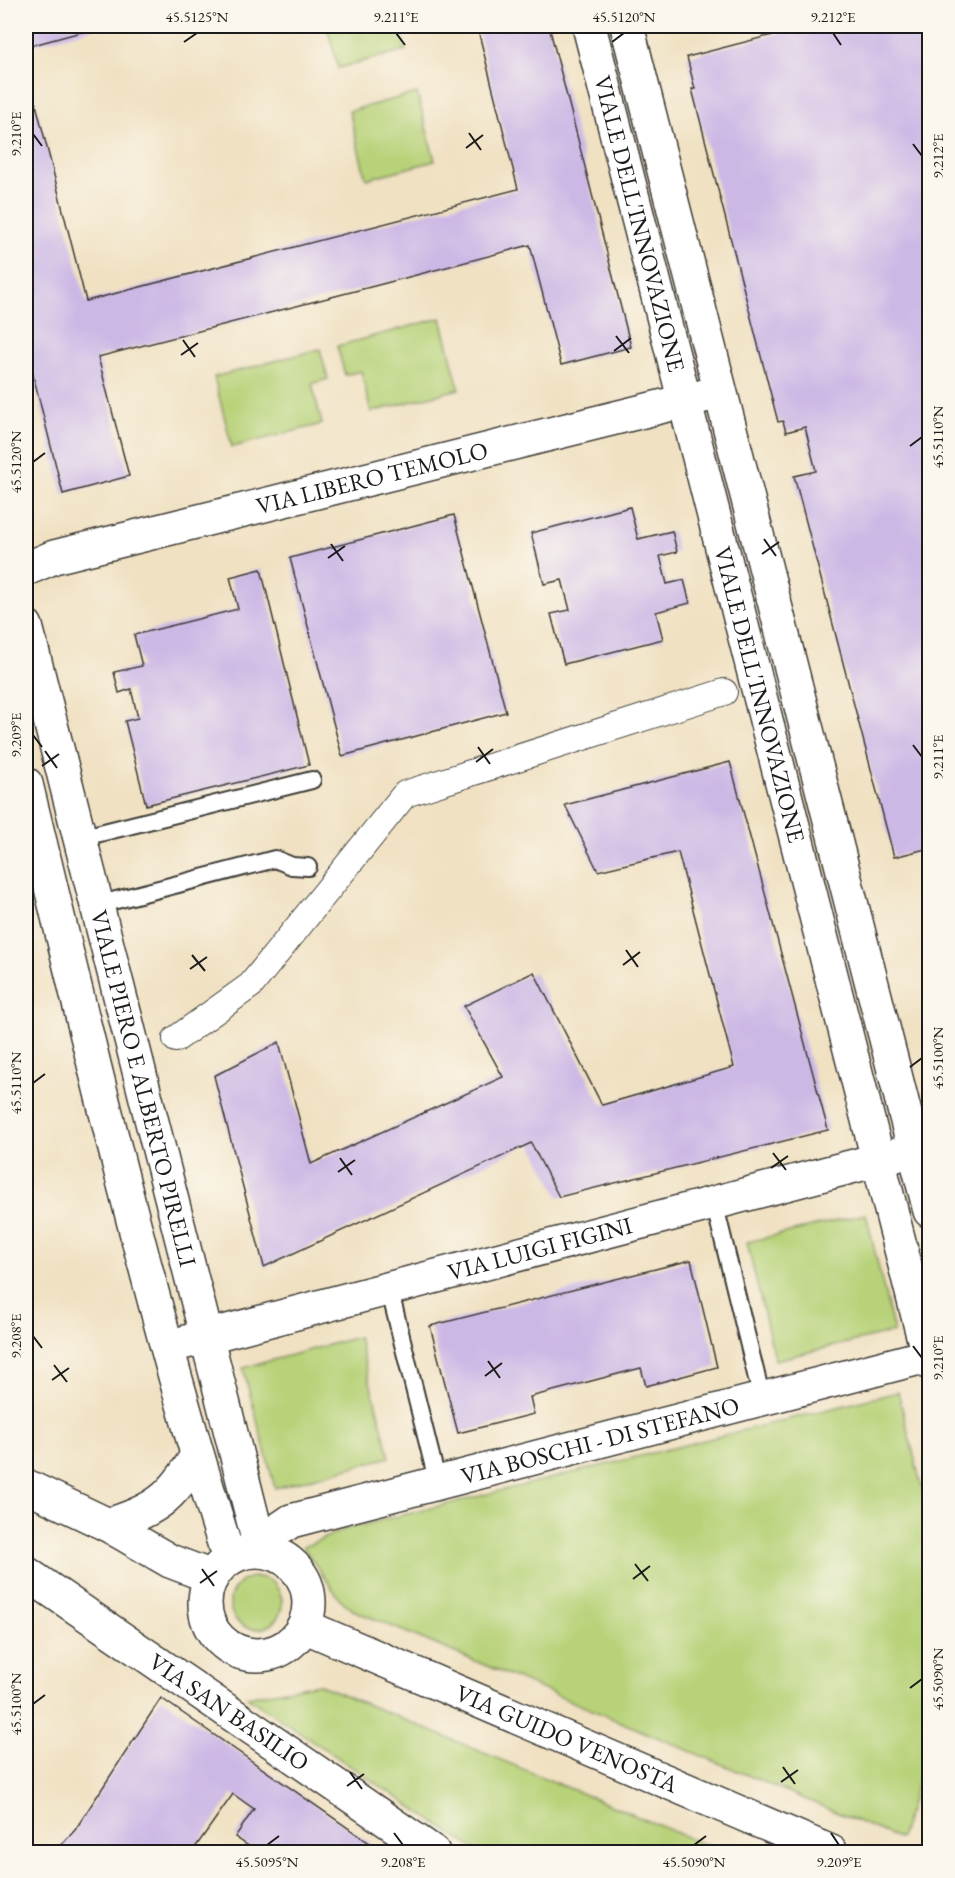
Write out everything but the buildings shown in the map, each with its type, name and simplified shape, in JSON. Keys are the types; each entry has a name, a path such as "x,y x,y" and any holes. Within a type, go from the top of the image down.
{"street":[{"name":"VIALE DELL'INNOVAZIONE","path":"589,26 928,1360"},
{"name":"VIALE DELL'INNOVAZIONE","path":"627,26 930,1211"},
{"name":"VIA LIBERO TEMOLO","path":"26,569 66,554 721,392"},
{"name":"VIALE PIERO E ALBERTO PIRELLI","path":"26,626 217,1387 264,1552"},
{"path":"176,1039 251,985 405,794 724,692"},
{"name":"VIALE PIERO E ALBERTO PIRELLI","path":"26,784 166,1347 197,1455 221,1568"},
{"name":"VIA LUIGI FIGINI","path":"166,1347 913,1150"},
{"name":"VIA BOSCHI - DI STEFANO","path":"264,1552 275,1532 291,1521 762,1400 928,1360"},
{"path":"108,1525 150,1508 172,1494 197,1455"},
{"path":"26,1486 108,1525 170,1561 221,1568"},
{"path":"264,1552 290,1563 304,1581 309,1600 304,1626 288,1645 271,1653 251,1655 233,1649 217,1638 206,1615 205,1595 221,1568 241,1554 264,1552"},
{"name":"VIA SAN BASILIO","path":"26,1573 434,1852"},
{"name":"VIA GUIDO VENOSTA","path":"304,1626 831,1852"}],"lane":[{"path":"80,838 312,780"},
{"path":"96,905 275,859 292,866 308,867"},
{"name":"VIA BOSCHI - DI STEFANO","path":"714,1202 762,1400"},
{"name":"VIA BOSCHI - DI STEFANO","path":"388,1288 438,1484"}],"green space":[{"path":"327,26 400,26 406,50 338,68"},
{"path":"417,93 435,161 366,179 349,111"},
{"path":"441,318 459,389 371,412 361,371 345,375 337,346"},
{"path":"320,349 328,379 312,384 322,424 232,447 214,377"},
{"path":"866,1214 894,1332 775,1360 747,1242"},
{"path":"358,1337 390,1457 275,1488 243,1368"},
{"path":"898,1392 930,1520 929,1745 900,1839 353,1610 339,1598 303,1547 343,1530"},
{"path":"251,1577 261,1577 275,1584 282,1603 275,1622 261,1629 251,1629 241,1625 234,1618 230,1608 230,1598 234,1588 241,1581"},
{"path":"318,1684 723,1852 479,1852 247,1697"}]}
